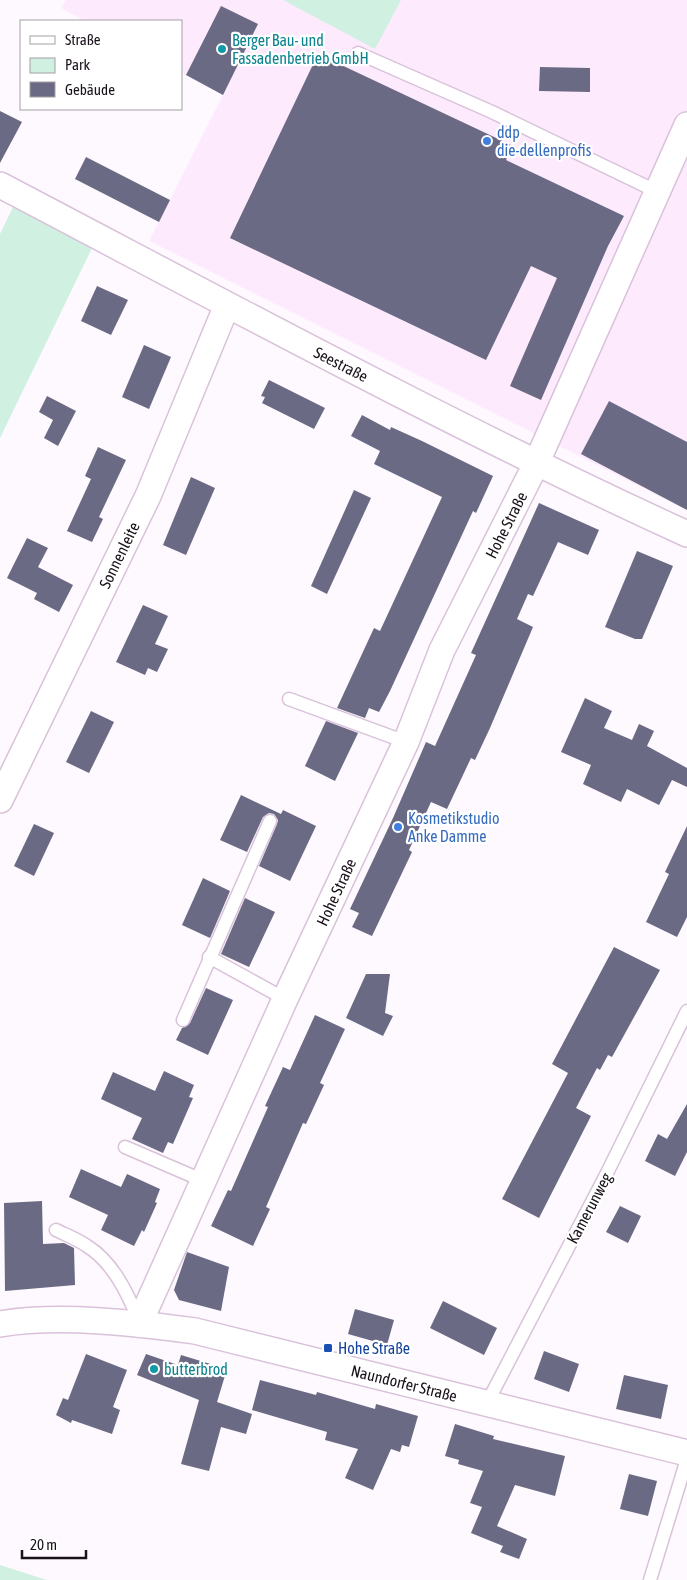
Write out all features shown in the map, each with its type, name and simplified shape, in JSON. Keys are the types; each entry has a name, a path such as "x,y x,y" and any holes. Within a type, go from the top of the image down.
{"street":[{"name":"Hohe Straße","path":"140,1324 286,999 406,742 442,650 536,464 687,125"},
{"name":"Seestraße","path":"0,185 227,305 536,464 687,534"},
{"name":"Sonnenleite","path":"0,800 148,496 227,305"},
{"name":"Naundorfer Straße","path":"0,1324 24,1320 140,1324 196,1331 687,1453"}],"lane":[{"path":"358,53 492,112 658,192"},
{"path":"289,699 406,742"},
{"path":"183,1020 270,821"},
{"path":"209,957 286,999"},
{"name":"Kamerunweg","path":"487,1403 607,1173 687,1011"},
{"path":"125,1147 204,1181"},
{"path":"56,1230 88,1246 115,1274 126,1290 140,1324"},
{"path":"650,1580 687,1459"}],"shaded area":[{"path":"66,0 687,0 687,510 149,241 223,95 182,73 182,20 83,20 61,8"}],"green space":[{"path":"283,0 401,0 375,49"},
{"path":"14,205 92,248 0,438 0,234"},
{"path":"0,1565 47,1580 0,1580"}],"building":[{"name":"Berger Bau- und Fassadenbetrieb GmbH","path":"221,6 258,24 223,95 186,75"},
{"path":"318,54 513,146 506,160 624,216 608,246 541,400 510,386 557,278 531,266 486,360 230,238"},
{"path":"540,67 590,68 590,92 539,91"},
{"path":"0,111 22,122 0,163"},
{"path":"86,157 170,200 159,222 75,179"},
{"path":"97,286 128,300 111,335 81,321"},
{"path":"144,345 171,357 149,409 122,397"},
{"path":"269,380 325,408 314,429 262,403 265,397 261,396"},
{"path":"47,396 76,411 58,446 44,438 53,420 39,412"},
{"path":"609,401 687,442 687,510 581,454"},
{"path":"362,415 390,430 391,427 493,476 476,513 473,511 379,712 369,708 365,718 337,708 374,628 380,631 442,497 374,464 380,451 351,436"},
{"path":"98,447 126,460 99,517 103,519 92,542 67,531 91,479 85,476"},
{"path":"191,477 215,488 186,555 163,545"},
{"path":"354,490 371,498 327,594 311,586"},
{"path":"539,503 599,530 588,555 558,542 533,596 528,594 517,619 533,627 490,728 475,760 471,758 447,809 431,802 409,850 412,852 372,936 352,927 359,913 350,909 426,742 435,746 476,655 471,653"},
{"path":"27,538 48,548 38,567 73,585 59,612 34,599 37,593 7,578"},
{"path":"637,551 673,566 642,639 635,639 605,627"},
{"path":"143,605 168,616 155,644 168,649 157,672 148,668 145,675 116,662"},
{"path":"585,698 612,711 604,728 632,740 639,724 654,731 647,746 687,768 687,787 672,780 659,805 627,789 621,802 583,784 591,765 561,752"},
{"path":"91,711 114,722 89,773 66,762"},
{"path":"326,721 358,733 335,781 305,766"},
{"path":"241,795 281,814 283,810 316,826 290,881 259,866 277,824 278,820 274,814 269,813 263,817 247,852 220,840"},
{"path":"34,824 54,833 34,876 14,866"},
{"path":"687,826 687,917 677,937 646,922 669,874 665,872"},
{"path":"203,878 230,891 210,938 182,925"},
{"path":"245,898 275,912 249,967 221,954"},
{"path":"614,947 660,970 612,1057 608,1055 600,1070 597,1068 576,1108 591,1116 539,1218 502,1199 568,1073 552,1064"},
{"path":"366,974 390,974 385,1013 393,1016 383,1036 346,1018"},
{"path":"206,988 233,1000 208,1055 176,1040 182,1028 190,1023"},
{"path":"315,1015 345,1029 320,1083 324,1085 306,1124 303,1123 266,1207 270,1209 253,1246 211,1226 228,1190 231,1191 268,1107 265,1106 283,1067 290,1070"},
{"path":"164,1071 194,1085 189,1097 193,1098 173,1144 168,1142 163,1153 132,1139 142,1118 101,1099 113,1072 155,1091"},
{"path":"687,1104 687,1152 675,1176 645,1161 658,1134 667,1139"},
{"path":"81,1169 121,1187 127,1174 160,1189 155,1202 157,1203 144,1232 142,1230 134,1246 101,1230 108,1215 69,1197"},
{"path":"42,1201 43,1244 64,1243 74,1248 75,1285 5,1291 4,1203"},
{"path":"620,1206 641,1216 628,1243 606,1232"},
{"path":"187,1252 229,1267 221,1311 179,1300 174,1290"},
{"path":"443,1301 497,1328 484,1355 430,1328"},
{"path":"355,1309 394,1320 387,1345 348,1334"},
{"path":"544,1351 579,1364 569,1392 534,1379"},
{"path":"86,1354 127,1370 113,1407 120,1410 112,1434 72,1420 71,1423 56,1415 63,1398 68,1400"},
{"path":"146,1354 178,1365 181,1355 227,1369 217,1402 252,1414 246,1434 221,1427 209,1471 181,1464 199,1400 137,1375"},
{"path":"624,1375 668,1385 661,1419 616,1409"},
{"path":"260,1380 316,1395 317,1392 375,1409 376,1404 418,1416 409,1447 402,1445 400,1452 391,1449 373,1490 345,1478 358,1449 325,1440 327,1432 252,1410"},
{"path":"455,1424 494,1436 493,1439 565,1456 555,1496 515,1485 497,1526 527,1539 519,1559 500,1552 503,1546 471,1533 482,1507 470,1503 483,1471 458,1464 459,1460 445,1456"},
{"path":"629,1474 657,1481 648,1516 620,1509"}],"place":[{"name":"Berger Bau- und Fassadenbetrieb GmbH","path":"222,49"},
{"name":"ddp die-dellenprofis","path":"487,141"},
{"name":"Kosmetikstudio Anke Damme","path":"398,827"},
{"name":"Hohe Straße","path":"328,1348"},
{"name":"butterbrod","path":"154,1369"}]}
